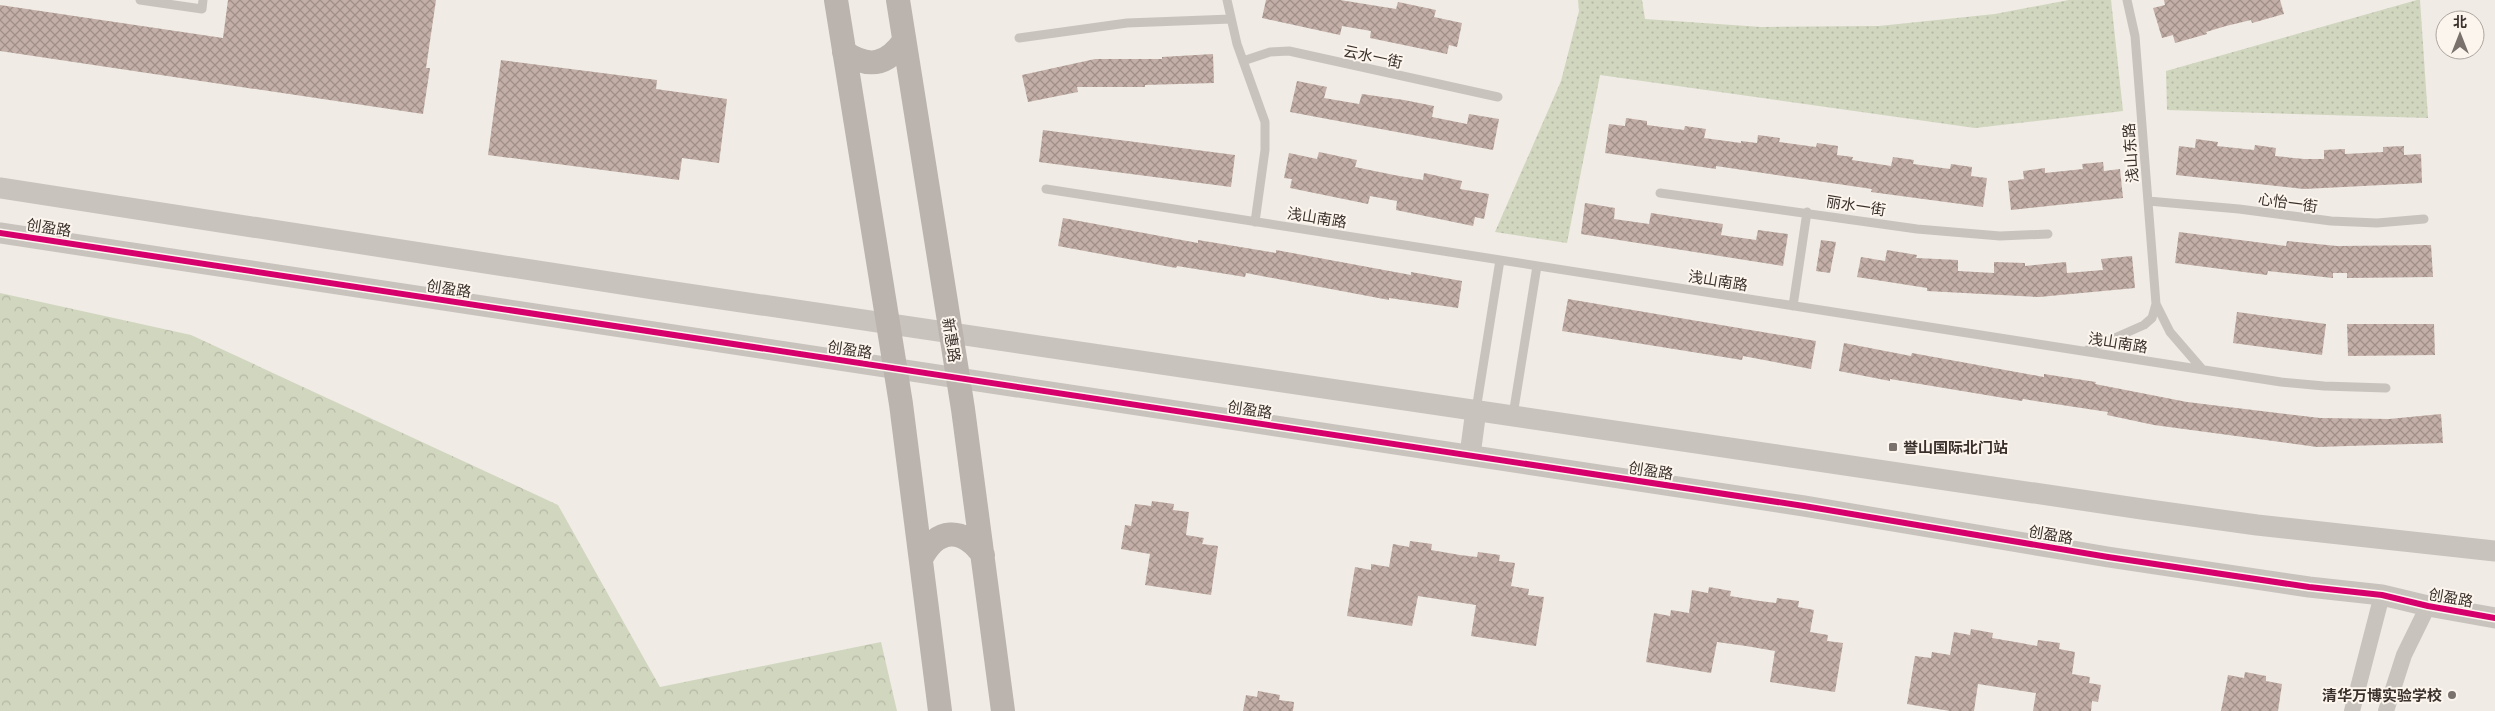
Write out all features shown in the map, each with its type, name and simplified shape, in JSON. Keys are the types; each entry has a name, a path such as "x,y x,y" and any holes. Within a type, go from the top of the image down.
{"main road":[{"path":"836,0 895,368 940,711"},
{"name":"新惠路","path":"898,0 958,378 1004,711"},
{"path":"844,52 856,60 870,63 884,61 896,53 904,41"},
{"path":"921,560 928,545 942,536 958,535 973,542 983,555"}],"street":[{"name":"创盈路","path":"0,188 888,323 2142,509 2257,525 2495,551"},
{"name":"创盈路","path":"0,233 1804,506 2108,557 2308,587 2382,595 2428,606 2495,618"},
{"path":"1470,455 1476,410"},
{"path":"2471,549 2495,537"},
{"path":"2352,711 2382,595"},
{"path":"2386,711 2404,655 2428,606"}],"lane":[{"path":"140,0 202,9 203,0"},
{"path":"1227,0 1243,61 1264,122 1264,150 1255,222"},
{"name":"浅山东路","path":"2127,0 2135,36 2156,304 2170,332 2202,369"},
{"path":"1019,38 1127,23 1231,19"},
{"name":"云水一街","path":"1243,61 1270,52 1288,51 1498,97"},
{"name":"浅山南路","path":"1046,189 2281,382 2386,388"},
{"name":"丽水一街","path":"1660,193 1933,230 2000,236 2048,234"},
{"name":"心怡一街","path":"2148,201 2239,209 2330,221 2377,223 2424,220"},
{"path":"1793,306 1807,212"},
{"path":"1476,410 1500,260"},
{"path":"1513,415 1536,266"},
{"path":"2084,351 2144,325 2152,318 2156,304"}],"green space":[{"path":"1578,0 1642,0 1645,19 1761,27 1879,26 1995,14 2069,0 2111,0 2123,111 1975,128 1600,75 1567,243 1495,232 1561,81 1579,11"},
{"path":"2420,0 2428,118 2167,110 2166,71"},
{"path":"0,293 191,335 558,505 660,687 881,642 897,711 0,711"}],"building":[{"path":"228,0 436,0 426,68 430,68 423,114 0,51 0,5 223,38"},
{"path":"1266,0 1340,0 1396,9 1398,2 1436,10 1434,17 1462,23 1457,47 1449,45 1447,54 1370,38 1371,31 1342,26 1340,35 1262,18"},
{"path":"2164,0 2280,0 2284,14 2252,23 2251,20 2226,26 2206,32 2207,34 2175,43 2173,35 2162,38 2153,8 2165,5"},
{"path":"1213,54 1214,83 1145,85 1145,87 1077,87 1078,92 1028,102 1022,75 1095,59 1162,59 1162,57"},
{"path":"501,60 657,80 656,89 727,99 719,163 682,158 679,180 488,155"},
{"path":"1297,81 1327,87 1324,98 1359,104 1362,94 1404,100 1434,106 1432,117 1467,124 1469,114 1499,119 1493,150 1290,112"},
{"path":"1626,118 1647,121 1647,125 1684,130 1685,126 1706,129 1704,138 1741,143 1741,141 1757,143 1758,135 1780,138 1779,142 1816,147 1817,143 1838,146 1837,155 1853,157 1852,160 1891,166 1893,157 1914,160 1913,164 1950,169 1951,164 1972,167 1971,176 1987,178 1983,207 1871,192 1872,189 1716,166 1716,169 1605,153 1609,124 1625,126"},
{"path":"1043,130 1235,155 1231,187 1039,162"},
{"path":"2196,139 2218,142 2217,146 2254,150 2255,145 2276,148 2275,156 2304,159 2324,159 2324,150 2345,149 2345,154 2383,152 2383,147 2404,146 2404,155 2421,154 2422,183 2304,189 2176,175 2179,146 2195,148"},
{"path":"1319,152 1357,160 1355,167 1394,175 1423,180 1424,173 1462,181 1460,189 1489,194 1484,219 1475,217 1473,226 1396,210 1397,201 1370,196 1368,204 1290,188 1292,179 1284,178 1289,153 1317,159"},
{"path":"2103,162 2104,171 2120,169 2123,198 2011,210 2008,181 2024,179 2023,171 2045,168 2045,173 2083,169 2082,164"},
{"path":"1585,203 1615,208 1614,219 1649,224 1651,213 1723,224 1721,235 1756,240 1758,230 1788,234 1783,266 1581,234"},
{"path":"1063,218 1198,243 1198,240 1276,253 1276,250 1411,275 1411,272 1462,281 1458,308 1389,298 1389,300 1246,273 1245,277 1177,266 1176,268 1058,246"},
{"path":"2179,232 2286,246 2287,241 2337,246 2431,245 2433,277 2347,278 2347,273 2333,273 2333,278 2268,271 2267,275 2175,263"},
{"path":"1821,240 1836,242 1830,273 1816,271"},
{"path":"1887,250 1917,255 1916,258 1958,260 1958,271 1994,273 1994,262 2025,263 2025,266 2066,262 2067,273 2103,270 2101,259 2132,256 2135,288 2039,297 1927,291 1927,288 1857,277 1861,257 1885,261"},
{"path":"1568,299 1816,341 1811,369 1743,356 1742,360 1562,331"},
{"path":"2237,312 2326,324 2322,355 2233,343"},
{"path":"2347,324 2434,324 2435,355 2348,356"},
{"path":"1844,343 1911,356 1912,353 2044,377 2044,374 2096,382 2095,384 2187,402 2320,418 2389,419 2441,414 2443,443 2317,447 2154,425 2107,415 2108,412 2023,399 2022,401 1890,379 1890,381 1839,371"},
{"path":"1152,501 1174,504 1173,510 1189,512 1186,535 1204,538 1202,544 1218,546 1211,595 1145,585 1150,554 1121,549 1125,525 1131,526 1135,504 1151,506"},
{"path":"1410,541 1432,544 1431,550 1460,555 1477,557 1478,552 1500,555 1499,561 1515,563 1511,586 1529,589 1528,595 1544,597 1536,646 1471,636 1476,605 1418,596 1412,626 1347,616 1355,567 1371,570 1371,564 1389,567 1393,544 1409,547"},
{"path":"1709,587 1731,591 1730,596 1760,601 1776,603 1777,598 1799,601 1798,607 1814,610 1810,632 1828,635 1827,641 1843,643 1835,692 1770,682 1775,651 1746,646 1717,642 1711,673 1646,662 1654,613 1670,616 1671,610 1689,613 1692,590 1708,593"},
{"path":"1971,629 1993,633 1992,638 2037,646 2038,640 2060,643 2059,649 2075,652 2072,674 2090,677 2089,683 2101,685 2098,702 2092,701 2091,711 2033,711 2036,693 1978,684 1974,711 1950,711 1907,704 1915,656 1931,658 1932,652 1950,655 1954,632 1970,635"},
{"path":"2245,672 2266,676 2266,681 2282,684 2278,711 2221,711 2228,675 2244,678"},
{"path":"1258,691 1280,695 1279,700 1294,702 1293,711 1243,711 1246,695 1257,697"}],"cycle path":[{"path":"0,233 1804,506 2108,557 2309,587 2382,595 2428,606 2495,618"}],"place":[{"name":"誉山国际北门站","path":"1893,447"},
{"name":"清华万博实验学校","path":"2452,695"}]}
